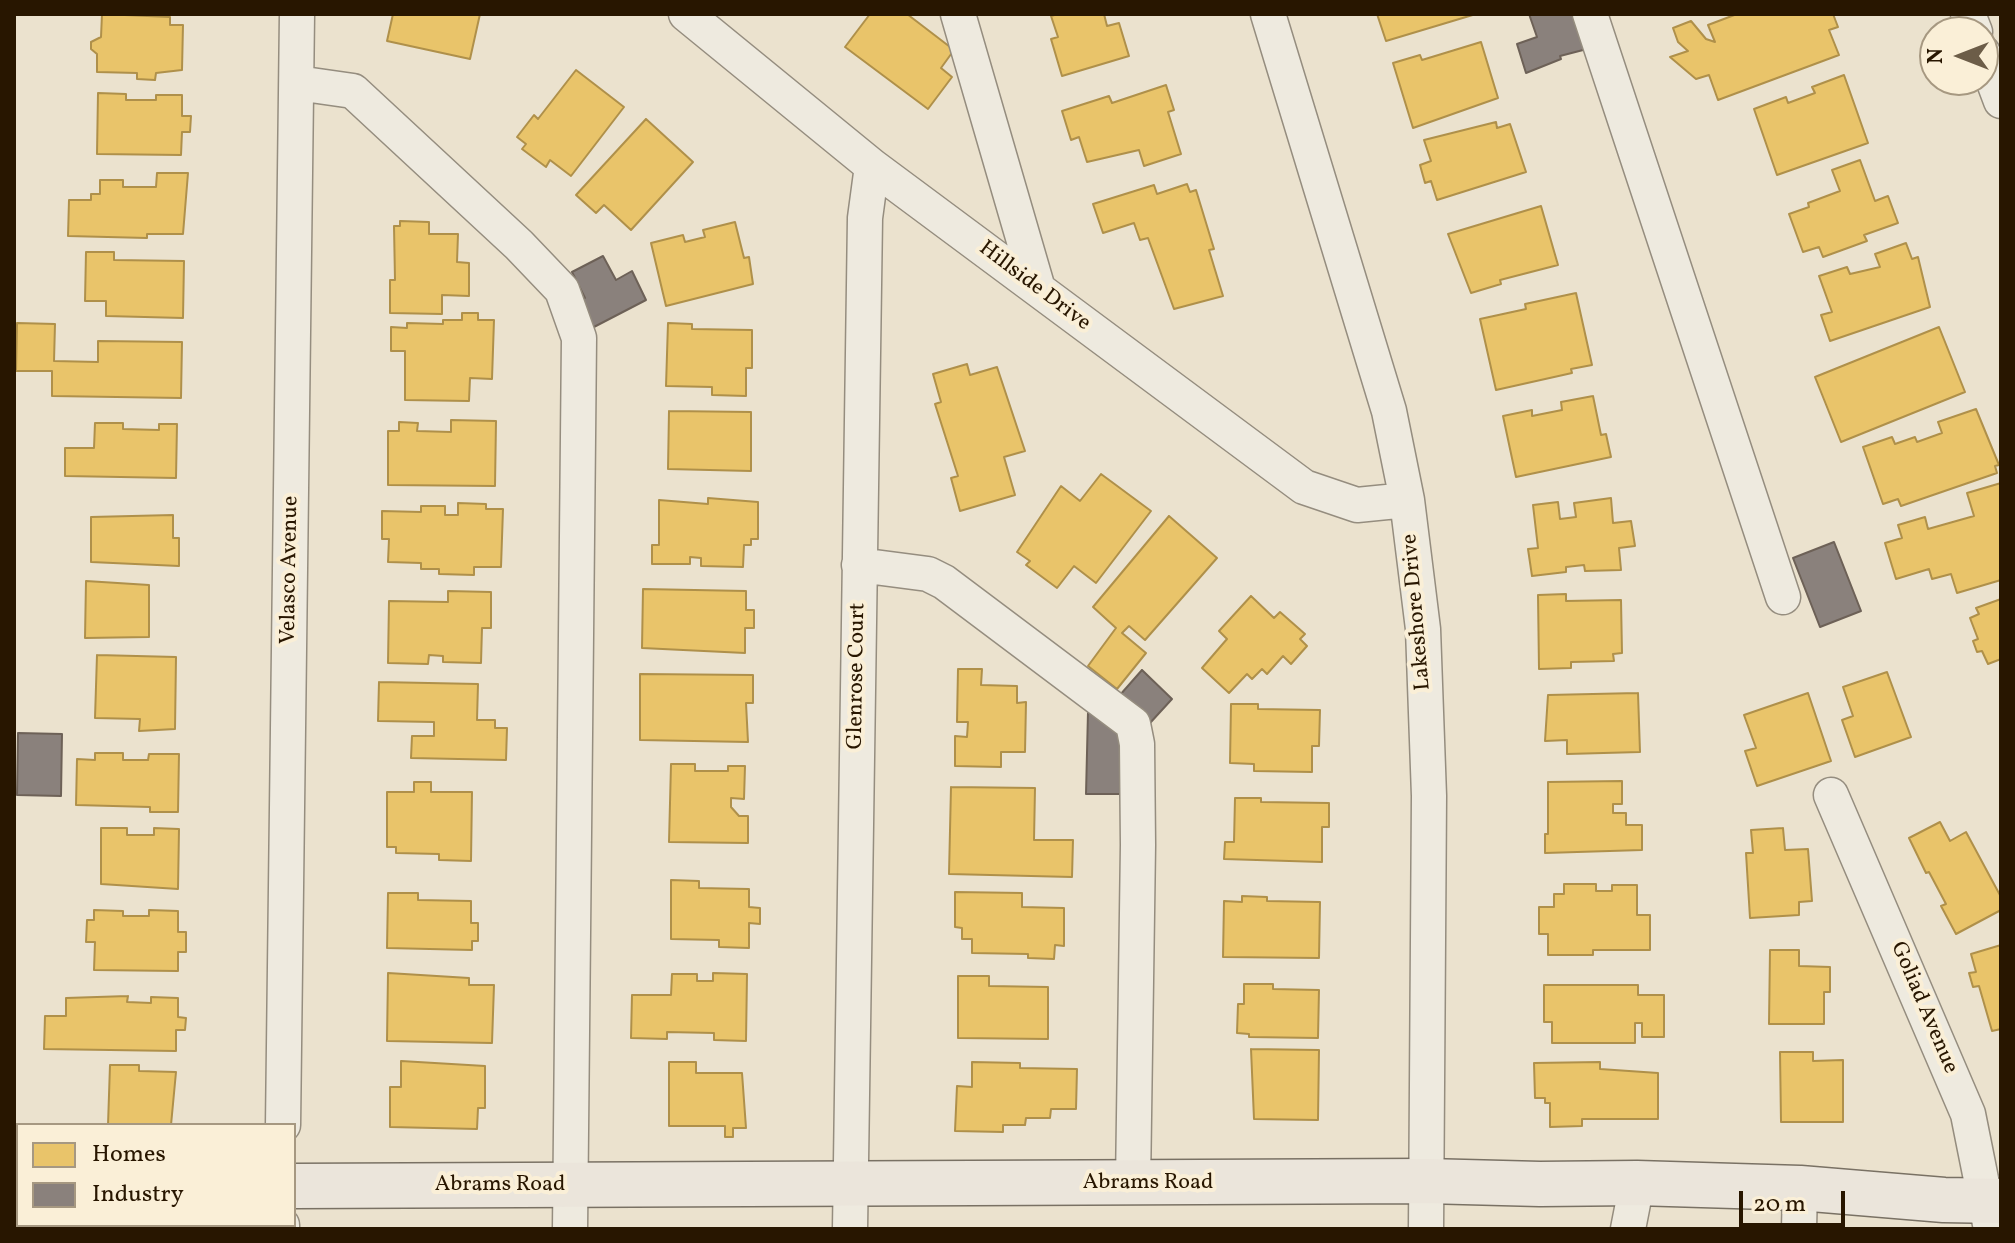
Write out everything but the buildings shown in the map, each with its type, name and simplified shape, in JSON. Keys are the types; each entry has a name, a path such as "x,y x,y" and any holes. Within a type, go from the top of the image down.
{"main road":[{"name":"Abrams Road","path":"296,1186 851,1186 1426,1181 1637,1183 1799,1208 1993,1211"}],"street":[{"name":"Velasco Avenue","path":"283,1123 297,14"},
{"name":"Hillside Drive","path":"686,14 872,166 1304,487 1357,505 1407,500"},
{"path":"958,14 1038,289"},
{"name":"Lakeshore Drive","path":"1268,14 1389,411 1407,500 1423,629 1428,781 1426,1229"},
{"path":"1590,14 1783,597"},
{"path":"297,83 353,91 519,245 562,290 579,338 570,1229"},
{"name":"Glenrose Court","path":"850,1229 865,218 872,166"},
{"path":"859,565 928,574 944,582 1133,724 1137,744 1138,831 1133,1184"},
{"name":"Goliad Avenue","path":"1831,795 1968,1114 1993,1211"},
{"path":"1628,1229 1637,1183"}]}
